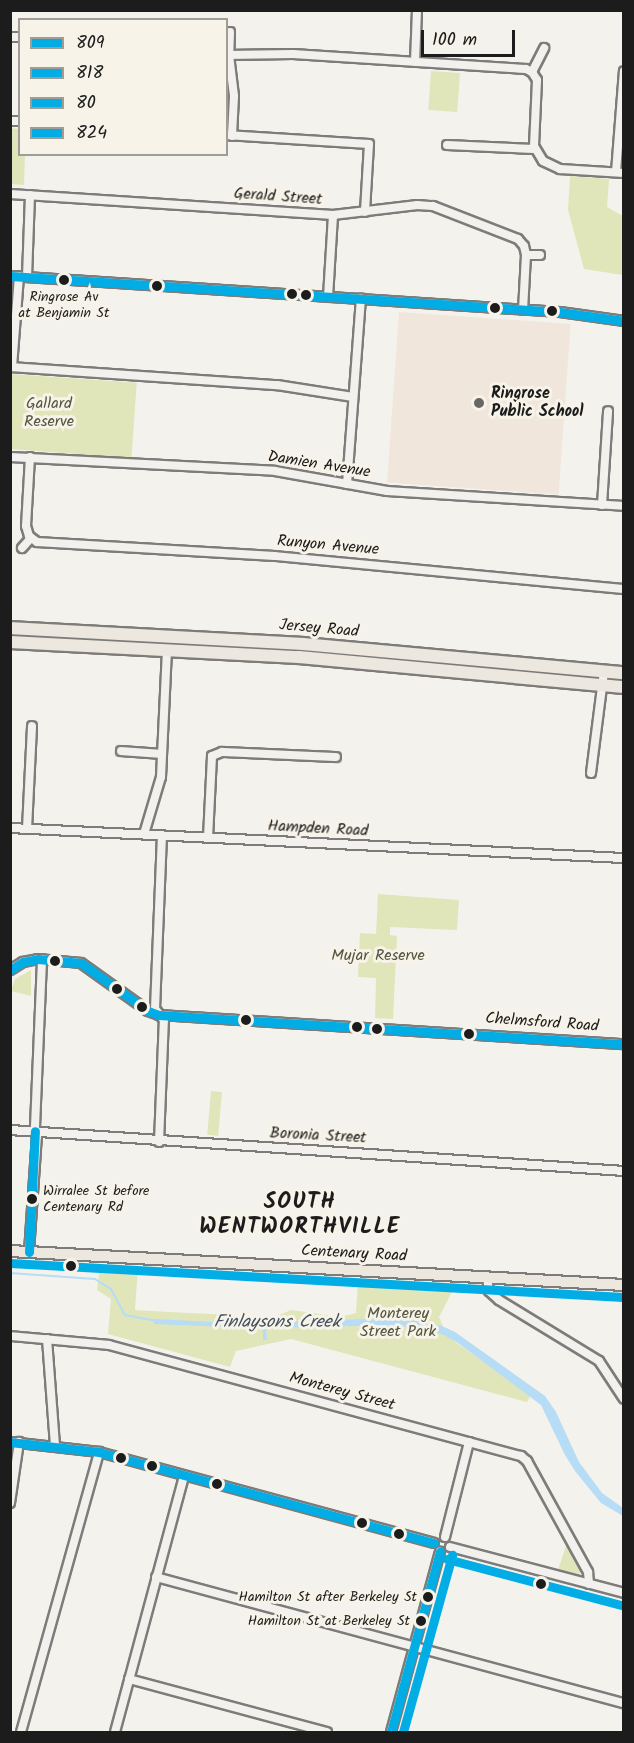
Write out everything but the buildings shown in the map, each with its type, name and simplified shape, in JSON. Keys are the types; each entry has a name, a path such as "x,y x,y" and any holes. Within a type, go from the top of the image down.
{"highway":[{"name":"Jersey Road","path":"10,628 294,644 624,673"},
{"name":"Jersey Road","path":"10,642 299,657 624,687"}],"main road":[{"name":"Centenary Road","path":"10,1251 624,1285"}],"street":[{"path":"415,62 417,10"},
{"path":"230,32 228,55 234,96 229,136 369,144 365,212"},
{"path":"532,72 544,48"},
{"path":"228,55 293,54 522,68 532,72 538,84 534,149 543,161 556,168 620,173 624,71"},
{"path":"447,145 534,149"},
{"name":"Gerald Street","path":"10,194 333,215 417,205 433,206 518,239 524,246 526,255"},
{"path":"30,195 19,276 11,367 277,385 353,397"},
{"path":"328,297 333,215"},
{"path":"523,310 526,255 540,255"},
{"path":"19,276 596,315 624,321"},
{"path":"347,484 361,299"},
{"path":"602,505 608,411"},
{"name":"Damien Avenue","path":"10,457 275,471 387,491 624,506"},
{"path":"22,548 31,538 26,526 30,458"},
{"name":"Runyon Avenue","path":"31,538 41,543 276,556 624,589"},
{"path":"144,834 158,793 167,649"},
{"path":"591,772 604,671"},
{"path":"27,829 32,726"},
{"path":"122,751 162,754"},
{"path":"208,838 212,756 222,752 336,757"},
{"name":"Hampden Road","path":"10,828 624,858"},
{"path":"159,1142 164,1020 155,1009 162,835"},
{"path":"29,1252 42,959"},
{"name":"Chelmsford Road","path":"10,970 23,962 42,959 81,963 142,1008 159,1015 624,1044"},
{"name":"Boronia Street","path":"10,1130 159,1142 624,1171"},
{"path":"487,1276 489,1291 499,1300 599,1361 624,1399"},
{"name":"Monterey Street","path":"10,1336 109,1345 470,1442 525,1459 588,1572 589,1584"},
{"path":"47,1339 55,1445"},
{"path":"10,1503 15,1442 55,1445 99,1452 434,1543 440,1552 391,1732"},
{"path":"445,1537 470,1442"},
{"path":"21,1732 99,1452"},
{"path":"115,1732 184,1476"},
{"path":"434,1543 439,1537 445,1537"},
{"path":"445,1537 450,1547"},
{"path":"450,1547 624,1593"},
{"path":"440,1552 447,1551 450,1547"},
{"path":"156,1577 624,1702"},
{"path":"129,1679 327,1732"}],"shaded area":[{"name":"Ringrose Public School","path":"399,312 571,324 559,495 387,483"}],"green space":[{"path":"431,71 460,73 457,112 428,110"},
{"path":"10,128 18,129 18,156 25,156 24,185 11,184"},
{"path":"570,176 609,179 607,207 623,216 623,275 584,269 568,210"},
{"name":"Gallard Reserve","path":"10,374 137,383 131,458 10,449"},
{"name":"Mujar Reserve","path":"378,894 459,900 457,930 390,927 390,935 397,936 393,1019 375,1018 376,978 358,977 360,933 376,934"},
{"path":"31,970 31,996 11,991 15,979"},
{"path":"211,1091 222,1092 218,1136 207,1135"},
{"name":"Monterey Street Park","path":"100,1266 138,1267 135,1310 170,1312 274,1317 291,1310 340,1317 356,1313 358,1279 456,1284 439,1317 447,1336 531,1395 527,1402 291,1339 236,1351 230,1367 108,1334 111,1299 97,1290"},
{"path":"567,1543 582,1568 579,1574 558,1570"}],"water":[{"path":"402,1318 442,1326 455,1332 545,1396 556,1412 579,1462 602,1493 623,1508 623,1516 601,1503 575,1471 541,1405 458,1343 442,1334 396,1325 270,1328 266,1331 267,1340 263,1340 263,1331 259,1328 154,1324 154,1319 233,1323"}],"waterway":[{"name":"Finlaysons Creek","path":"10,1273 95,1279 111,1289 125,1315 156,1321"}],"transit line":[{"name":"818","path":"10,276 560,312 624,321"},
{"name":"809","path":"10,970 23,962 38,959 81,963 148,1011 159,1015 624,1044"},
{"name":"809","path":"29,1252 35,1131"},
{"name":"80","path":"10,1263 623,1297"},
{"name":"809","path":"10,1442 99,1452 434,1543"},
{"name":"809","path":"391,1732 440,1552"},
{"name":"824","path":"403,1732 452,1555"},
{"name":"824","path":"447,1559 621,1605"}],"place":[{"name":"Ringrose Av at Benjamin St","path":"64,280"},
{"name":"Ringrose Public School","path":"479,403"},
{"name":"Wirralee St before Centenary Rd","path":"32,1199"},
{"name":"Hamilton St after Berkeley St","path":"428,1597"},
{"name":"Hamilton St at Berkeley St","path":"421,1621"}],"district":[{"name":"SOUTH WENTWORTHVILLE","path":"300,1214"}]}
